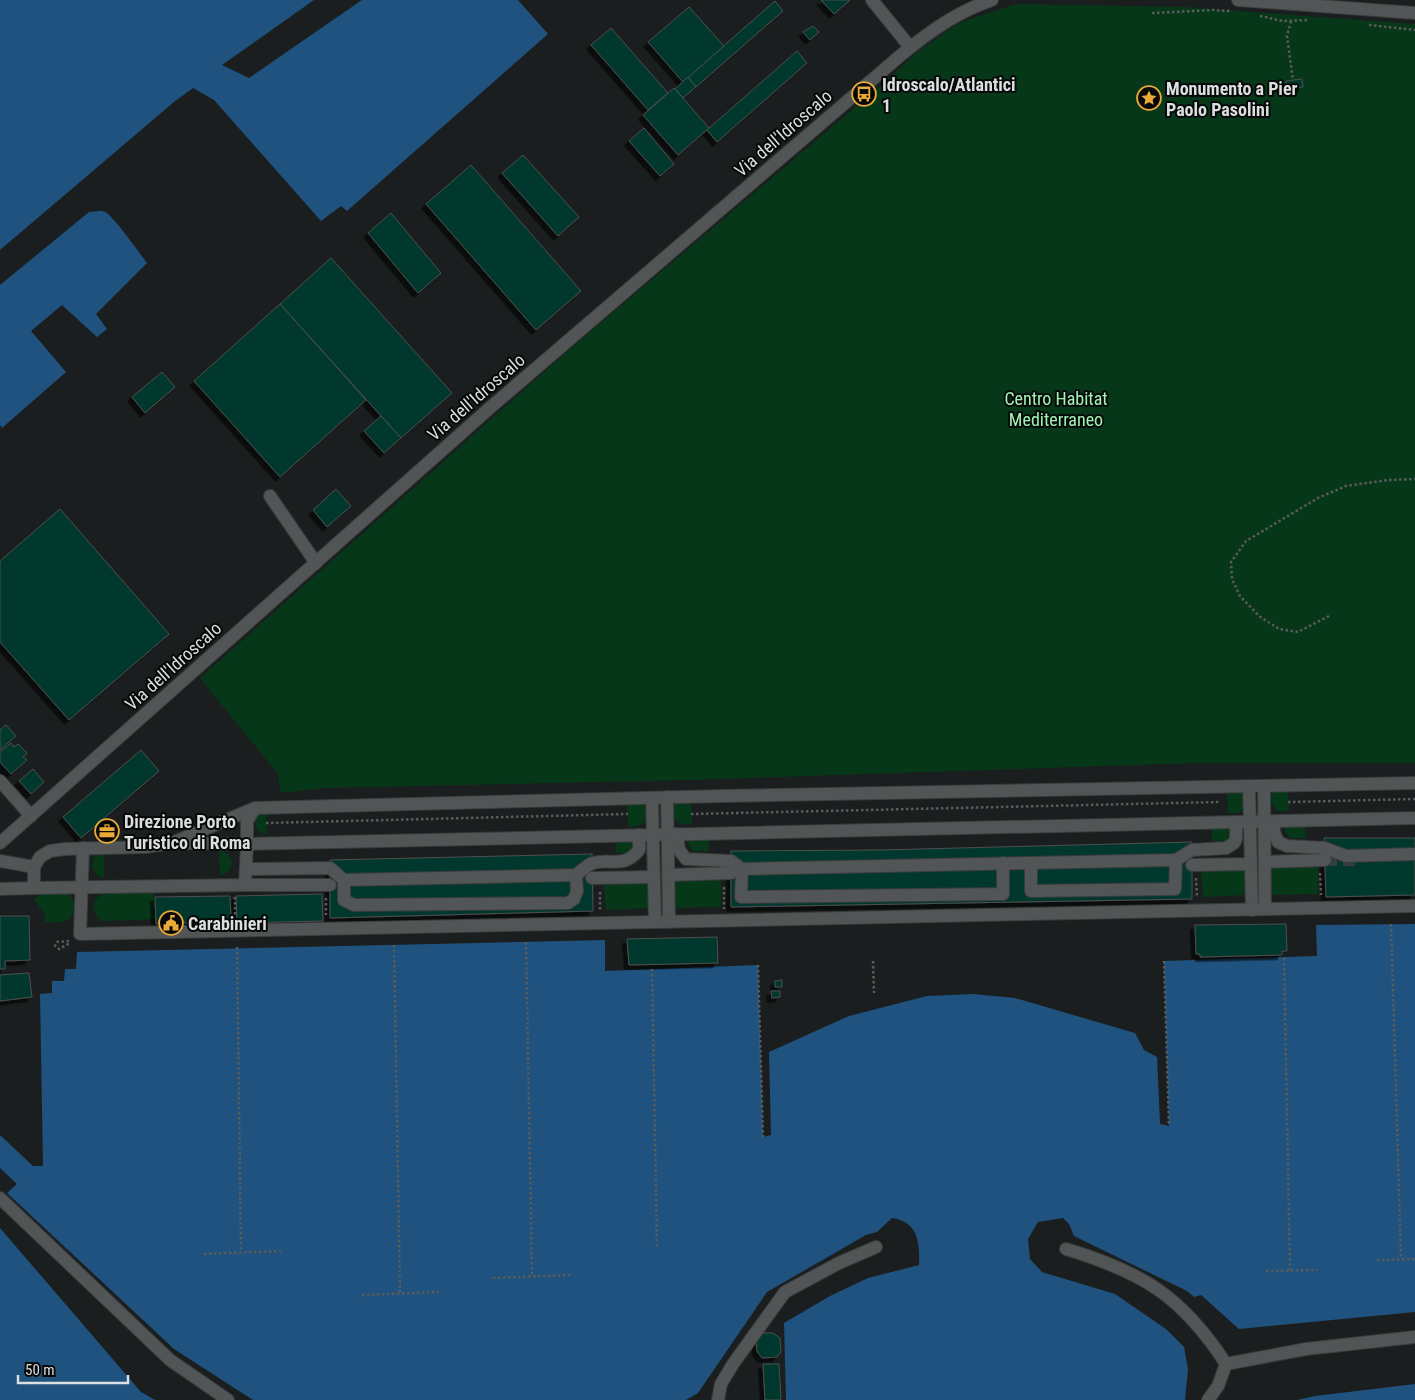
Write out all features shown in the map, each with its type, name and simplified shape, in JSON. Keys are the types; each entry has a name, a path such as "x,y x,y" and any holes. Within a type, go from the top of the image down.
{"street":[{"path":"872,0 910,47"},
{"name":"Via dell'Idroscalo","path":"0,843 492,406 910,47 947,21 992,0"},
{"path":"1238,0 1415,13"},
{"path":"270,496 316,563"},
{"path":"0,781 31,816"},
{"path":"172,843 255,808 1415,783"},
{"path":"1249,786 1252,910"},
{"path":"1264,786 1269,822 1265,862 1265,909"},
{"path":"652,798 655,922"},
{"path":"667,798 672,834 668,874 669,922"},
{"path":"240,885 246,869 247,821 255,808"},
{"path":"34,888 34,867 40,857 50,851 83,848 145,847 172,843 247,844 1415,818"},
{"path":"668,874 1003,863 1176,860 1192,850 1226,848 1234,843 1236,839 1236,822"},
{"path":"1269,822 1278,842 1287,846 1325,848 1346,856 1415,854"},
{"path":"672,834 679,850 686,859 731,861 732,872 741,897 1003,894 1003,863"},
{"path":"246,869 330,868 344,880 576,875 592,863 624,862 634,856 639,850 639,835"},
{"path":"83,848 80,934 1415,906"},
{"path":"1031,863 1031,891 1175,889 1176,860"},
{"path":"1265,862 1322,860"},
{"path":"0,861 34,867"},
{"path":"1194,865 1251,864"},
{"path":"344,880 344,900 354,905 568,903 574,899 577,890 576,875"},
{"path":"596,878 654,877"},
{"path":"0,889 328,884"},
{"path":"0,1198 170,1360 228,1400"},
{"path":"718,1400 721,1384 733,1364 785,1292 839,1263 876,1247"},
{"path":"1066,1248 1098,1258 1161,1290 1202,1329 1226,1364"},
{"path":"1226,1364 1306,1349 1415,1337"},
{"path":"1208,1400 1218,1386 1226,1364"}],"path":[{"path":"1291,21 1287,36 1294,80"},
{"path":"1329,616 1298,632 1279,629 1259,616 1240,596 1232,578 1231,562 1246,541 1318,498 1346,486 1415,478"},
{"path":"1288,802 1415,799"},
{"path":"691,814 1228,801"},
{"path":"266,823 628,814"},
{"path":"1321,901 1322,860"},
{"path":"1194,865 1197,904"},
{"path":"725,920 732,872"},
{"path":"596,878 600,923"},
{"path":"327,929 328,884"},
{"path":"235,930 240,885"},
{"path":"1391,924 1400,1258"},
{"path":"73,941 59,949 55,946 57,942 73,941"},
{"path":"526,942 532,1276"},
{"path":"394,945 400,1294"},
{"path":"237,947 241,1252"},
{"path":"1284,958 1290,1272"},
{"path":"873,961 874,993"},
{"path":"1164,961 1169,1126"},
{"path":"758,965 763,1137"},
{"path":"652,969 658,1249"},
{"path":"204,1254 281,1251"},
{"path":"1377,1260 1415,1259"},
{"path":"1266,1271 1317,1270"},
{"path":"493,1278 570,1275"},
{"path":"362,1295 439,1292"}],"green space":[{"name":"Centro Habitat Mediterraneo","path":"1016,4 1184,7 1415,24 1415,763 1196,763 689,780 324,788 281,793 278,774 200,678 570,349 885,82 915,54 959,23"},
{"path":"1288,788 1289,811 1277,811 1271,802 1272,794 1274,791"},
{"path":"1227,789 1240,791 1245,796 1245,808 1239,813 1228,813"},
{"path":"691,800 692,824 682,824 673,819 673,805 678,801"},
{"path":"627,802 644,804 647,807 647,821 638,826 628,826"},
{"path":"266,810 266,834 257,829 255,820 258,813"},
{"path":"1285,826 1305,826 1306,838 1290,838 1285,832"},
{"path":"1233,827 1227,840 1212,841 1212,828"},
{"path":"709,838 709,851 693,851 688,844 688,839"},
{"path":"637,840 637,843 628,853 616,853 616,841"},
{"path":"219,849 228,855 232,862 229,870 220,876"},
{"path":"104,851 104,878 97,875 92,867 94,857"},
{"path":"1318,867 1318,894 1272,895 1271,868"},
{"path":"1248,868 1248,895 1203,897 1201,870"},
{"path":"721,880 721,907 675,908 674,881"},
{"path":"651,881 651,908 606,910 604,883"},
{"path":"43,892 62,893 71,897 74,904 72,916 66,921 45,922 45,915 34,899"},
{"path":"114,892 154,893 156,919 105,921 98,918 93,907 94,903 103,894"}],"water":[{"path":"0,0 314,0 222,65 249,78 362,0 518,0 548,34 347,211 341,206 321,221 214,100 193,88 0,250"},
{"path":"102,211 109,215 147,263 96,314 107,329 97,337 62,305 31,331 66,372 2,428 0,425 0,285 89,212"},
{"path":"1415,924 1415,1312 1239,1329 1201,1295 1194,1297 1187,1291 1074,1236 1069,1224 1063,1218 1038,1222 1028,1239 1030,1259 1042,1272 1115,1294 1166,1329 1184,1347 1188,1369 1185,1400 786,1400 784,1323 830,1296 868,1278 919,1265 919,1249 916,1234 901,1220 892,1218 877,1232 866,1235 767,1292 698,1393 686,1400 253,1400 174,1349 7,1193 17,1184 0,1168 0,1135 33,1166 43,1166 40,994 52,993 52,981 64,981 65,969 76,969 77,952 605,940 605,971 758,965 763,1137 771,1135 769,1052 849,1016 927,996 973,994 1015,998 1135,1033 1144,1050 1157,1057 1160,1124 1169,1126 1164,961 1317,956 1316,925"},
{"path":"0,1228 141,1392 155,1400 0,1400"},
{"path":"1415,1384 1415,1400 1297,1400 1315,1396"}],"building":[{"path":"821,0 850,0 834,14"},
{"path":"775,1 783,11 696,87 688,77"},
{"path":"689,7 724,46 683,82 648,42"},
{"path":"813,26 819,32 810,40 803,32"},
{"path":"611,28 668,93 648,110 591,45"},
{"path":"797,51 807,63 717,142 707,130"},
{"path":"688,77 696,87 683,98 675,89"},
{"path":"1302,79 1303,87 1287,89 1286,81"},
{"path":"674,88 709,128 678,155 643,115"},
{"path":"644,128 674,164 660,176 629,141"},
{"path":"523,155 579,217 558,236 502,173"},
{"path":"471,165 581,291 536,330 426,204"},
{"path":"391,213 441,273 418,293 368,233"},
{"path":"331,258 452,393 401,438 280,304"},
{"path":"280,304 366,400 280,477 194,381"},
{"path":"162,372 175,387 145,413 132,397"},
{"path":"381,416 401,438 384,453 364,431"},
{"path":"336,489 351,506 327,527 313,510"},
{"path":"60,509 169,634 69,720 0,642 0,561"},
{"path":"6,725 16,736 0,750 0,730"},
{"path":"11,743 14,747 18,744 27,753 23,757 27,760 11,774 0,762 0,752"},
{"path":"141,750 159,771 81,838 63,817"},
{"path":"33,769 44,782 31,794 19,781"},
{"path":"1324,838 1415,838 1415,895 1326,897"},
{"path":"1192,842 1192,899 731,907 731,851 881,850"},
{"path":"592,854 593,911 330,918 330,860"},
{"path":"322,894 323,921 237,923 236,896"},
{"path":"230,896 231,921 156,924 155,897"},
{"path":"0,916 29,916 30,960 5,961 5,969 0,969"},
{"path":"1286,924 1287,951 1282,951 1282,955 1200,957 1200,954 1196,954 1195,925"},
{"path":"717,937 718,963 629,965 627,939"},
{"path":"29,973 32,997 0,1001 0,975"},
{"path":"782,980 782,987 775,987 775,981"},
{"path":"771,991 780,991 780,997 772,998"},
{"path":"763,1333 773,1333 780,1338 781,1352 777,1357 762,1358 757,1351 756,1340"},
{"path":"763,1364 779,1364 781,1400 765,1400"}],"tunnel":[{"path":"1325,860 1355,860"}],"place":[{"name":"Idroscalo/Atlantici 1","path":"864,94"},
{"name":"Monumento a Pier Paolo Pasolini","path":"1149,98"},
{"name":"Direzione Porto Turistico di Roma","path":"107,831"},
{"name":"Carabinieri","path":"171,923"}]}
